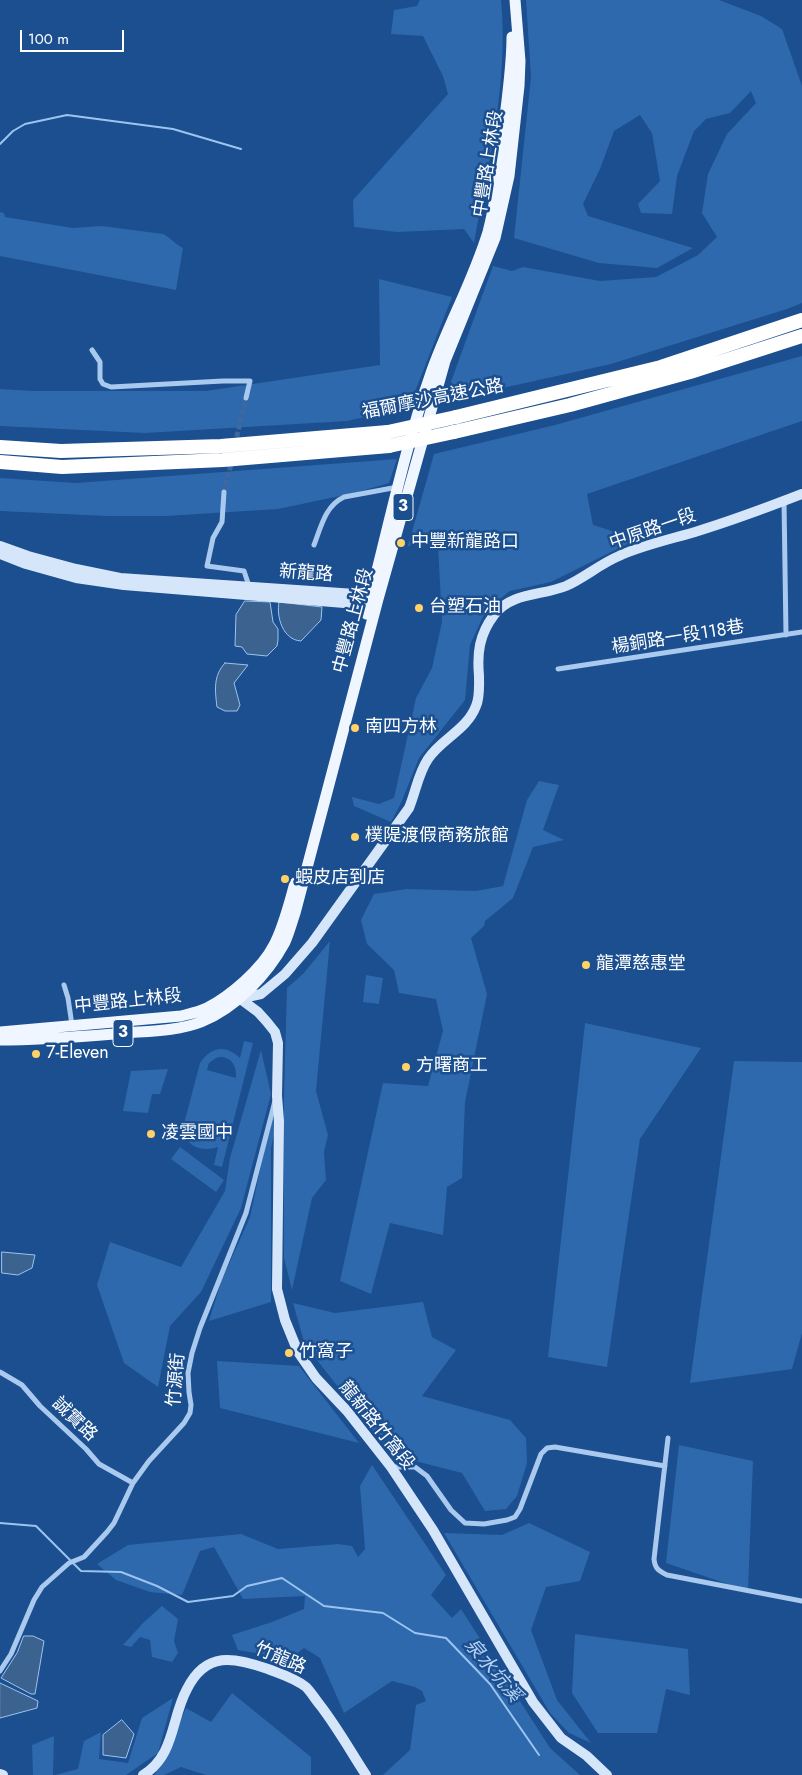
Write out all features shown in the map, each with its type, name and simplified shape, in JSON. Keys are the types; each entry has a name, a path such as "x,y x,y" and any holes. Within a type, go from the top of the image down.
{"highway":[{"name":"福爾摩沙高速公路","path":"0,447 61,452 388,439 456,417 661,367 802,320"},
{"name":"福爾摩沙高速公路","path":"0,462 62,467 223,460 454,432 570,405 671,377 802,336"}],"main road":[{"name":"中豐路上林段","path":"0,1040 34,1040 181,1027 200,1022 222,1011 235,996 259,978 286,940 295,913 399,487 431,372 472,277 494,204 512,57 509,0"},
{"name":"中豐路上林段","path":"372,600 445,361 495,238 509,176 518,86 520,61 515,0"},
{"name":"中豐路上林段","path":"0,1032 181,1016 205,1009 235,996"}],"street":[{"path":"92,350 100,362 100,379 103,384 110,387 250,381 246,398"},
{"path":"314,545 328,510 336,500 399,487"},
{"path":"224,492 222,522 213,538 207,566 244,571 249,586"},
{"name":"中原路一段","path":"235,996 261,994 285,974 312,943 409,808 415,793 417,778 428,759 438,747 457,732 471,717 477,705 479,688 479,643 494,614 513,600 565,586 619,556 734,520 802,494"},
{"path":"784,501 786,635"},
{"name":"新龍路","path":"0,546 28,556 120,578 249,586 372,600"},
{"name":"新龍路","path":"0,554 26,564 76,578 124,585 372,600"},
{"name":"楊銅路一段118巷","path":"558,669 802,632"},
{"path":"64,985 72,1025"},
{"name":"龍新路竹窩段","path":"235,996 258,1012 268,1022 278,1043 277,1289 284,1320 298,1352 316,1378 348,1411 392,1467 433,1530 533,1702 561,1738 587,1756 607,1775"},
{"name":"竹源街","path":"0,1671 11,1654 34,1600 42,1587 69,1563 84,1557 114,1523 133,1483 149,1461 190,1414 188,1373 192,1353 200,1328 246,1213 277,1096"},
{"name":"誠實路","path":"0,1372 22,1386 99,1464 133,1483"},
{"path":"668,1438 654,1559 658,1570 667,1575 802,1601"},
{"path":"392,1467 415,1467 428,1476 451,1510 465,1523 484,1524 515,1517 520,1509 541,1454 547,1448 555,1447 665,1466"},
{"name":"竹龍路","path":"143,1775 165,1753 180,1703 194,1678 205,1666 220,1660 241,1660 289,1676 306,1687 366,1775"}],"shaded area":[{"path":"420,0 501,0 503,31 500,92 474,243 464,229 397,232 354,227 353,200 448,94 443,76 423,36 391,34 394,10 417,6"},
{"path":"526,0 719,0 761,16 782,29 802,86 802,303 611,364 444,401 493,266 512,271 523,267 600,281 656,277 698,255 717,237 702,213 708,174 727,134 756,103 751,91 730,113 706,119 694,131 677,176 672,214 641,213 638,204 660,181 652,133 640,115 614,131 600,169 583,204 588,216 693,248 657,268 599,263 514,238 531,77"},
{"path":"0,212 4,213 5,217 73,228 102,226 163,234 183,248 176,290 0,256"},
{"path":"379,279 452,297 409,407 347,421 145,433 0,426 0,389 32,391 206,391 380,365"},
{"path":"802,356 802,421 587,494 593,525 637,539 551,582 510,591 486,610 470,645 465,700 419,758 401,803 391,822 354,806 352,797 379,804 394,798 416,698 432,668 442,622 438,545 408,546 434,454 555,425"},
{"path":"397,459 389,483 354,493 278,509 166,516 107,516 0,511 0,478 76,483"},
{"path":"245,601 270,602 273,622 278,629 278,640 277,646 267,656 247,654 242,647 235,646 236,615"},
{"path":"279,602 322,607 321,620 301,641 295,640 282,627 278,608"},
{"path":"225,663 248,665 234,683 240,705 237,711 225,711 217,707 215,689 217,678"},
{"path":"539,781 559,785 543,830 564,840 533,847 513,898 485,921 484,926 471,938 487,994 465,1102 462,1178 447,1187 443,1235 390,1223 371,1294 340,1281 383,1083 428,1086 443,1031 436,999 399,993 394,970 367,944 361,920 374,894 407,889 476,891 503,886 527,800"},
{"path":"330,941 316,1091 328,1135 324,1152 326,1180 312,1198 292,1290 284,1258 284,1096 287,988 303,974"},
{"path":"366,975 383,978 379,1004 363,1002"},
{"path":"585,1023 701,1048 640,1139 607,1367 548,1357"},
{"path":"244,1041 253,1043 222,1167 214,1165 218,1147 205,1149 194,1146 186,1137 184,1124 200,1063 204,1058 218,1049 224,1049 240,1058","holes":["224,1057 233,1063 236,1070 236,1078 207,1070 209,1063","194,1121 222,1128 221,1135 210,1139 201,1138 195,1132"]},
{"path":"261,1050 271,1094 241,1208 201,1292 170,1326 158,1387 124,1363 97,1285 110,1242 181,1267 225,1191 230,1158"},
{"path":"734,1061 802,1062 802,1333 792,1369 690,1383"},
{"path":"168,1069 160,1094 152,1094 148,1113 123,1111 131,1071"},
{"path":"272,1119 274,1119 276,1125 271,1148 271,1302 209,1321 221,1282 250,1217"},
{"path":"180,1147 224,1180 216,1192 171,1159"},
{"path":"2,1252 35,1255 32,1268 18,1275 2,1273"},
{"path":"423,1302 432,1337 456,1350 422,1396 510,1420 526,1438 527,1463 517,1496 506,1509 485,1511 462,1473 392,1455 305,1345 293,1303 335,1313"},
{"path":"217,1361 299,1366 359,1443 220,1408"},
{"path":"679,1445 753,1461 748,1591 666,1563"},
{"path":"372,1465 446,1575 431,1595 452,1618 461,1609 550,1748 580,1775 383,1775 410,1750 416,1705 426,1701 422,1691 415,1687 392,1681 344,1713 320,1658 304,1648 290,1659 238,1650 232,1635 304,1609 305,1596 243,1599 214,1547 200,1551 182,1595 150,1592 116,1580 97,1564 128,1545 241,1534 278,1549 338,1544 352,1546 358,1557 365,1549 360,1486"},
{"path":"529,1523 590,1552 580,1581 546,1587 531,1630 557,1700 591,1743 569,1733 550,1713 444,1533 502,1535"},
{"path":"162,1606 178,1619 174,1641 178,1653 172,1662 152,1657 150,1640 140,1637 131,1647 123,1645"},
{"path":"575,1634 688,1649 690,1695 666,1689 657,1733 598,1733 572,1693"},
{"path":"24,1636 33,1636 44,1641 35,1694 31,1694 1,1678 17,1653"},
{"path":"0,1683 38,1701 37,1708 0,1718"},
{"path":"232,1693 311,1757 311,1775 206,1775 181,1767 164,1775 155,1775 186,1708 211,1722"},
{"path":"173,1698 158,1753 126,1775 55,1775 78,1769 84,1741 101,1732 99,1759 128,1763 142,1718"},
{"path":"122,1720 134,1734 126,1758 103,1755 103,1735"},
{"path":"54,1736 53,1775 33,1775 32,1745"}],"waterway":[{"path":"0,144 13,131 25,124 67,115 173,129 241,149"},
{"name":"泉水坑溪","path":"0,1523 36,1526 81,1571 121,1572 157,1586 188,1602 233,1596 247,1586 282,1578 324,1606 383,1613 415,1633 446,1638 490,1684 539,1755"}],"tunnel":[{"path":"235,444 246,398"},
{"path":"224,492 232,460"}],"place":[{"name":"中豐新龍路口","path":"401,543"},
{"name":"台塑石油","path":"419,608"},
{"name":"南四方林","path":"355,728"},
{"name":"樸隄渡假商務旅館","path":"355,837"},
{"name":"蝦皮店到店","path":"285,879"},
{"name":"龍潭慈惠堂","path":"586,965"},
{"name":"7-Eleven","path":"36,1054"},
{"name":"方曙商工","path":"406,1067"},
{"name":"凌雲國中","path":"151,1134"},
{"name":"竹窩子","path":"289,1353"}]}
